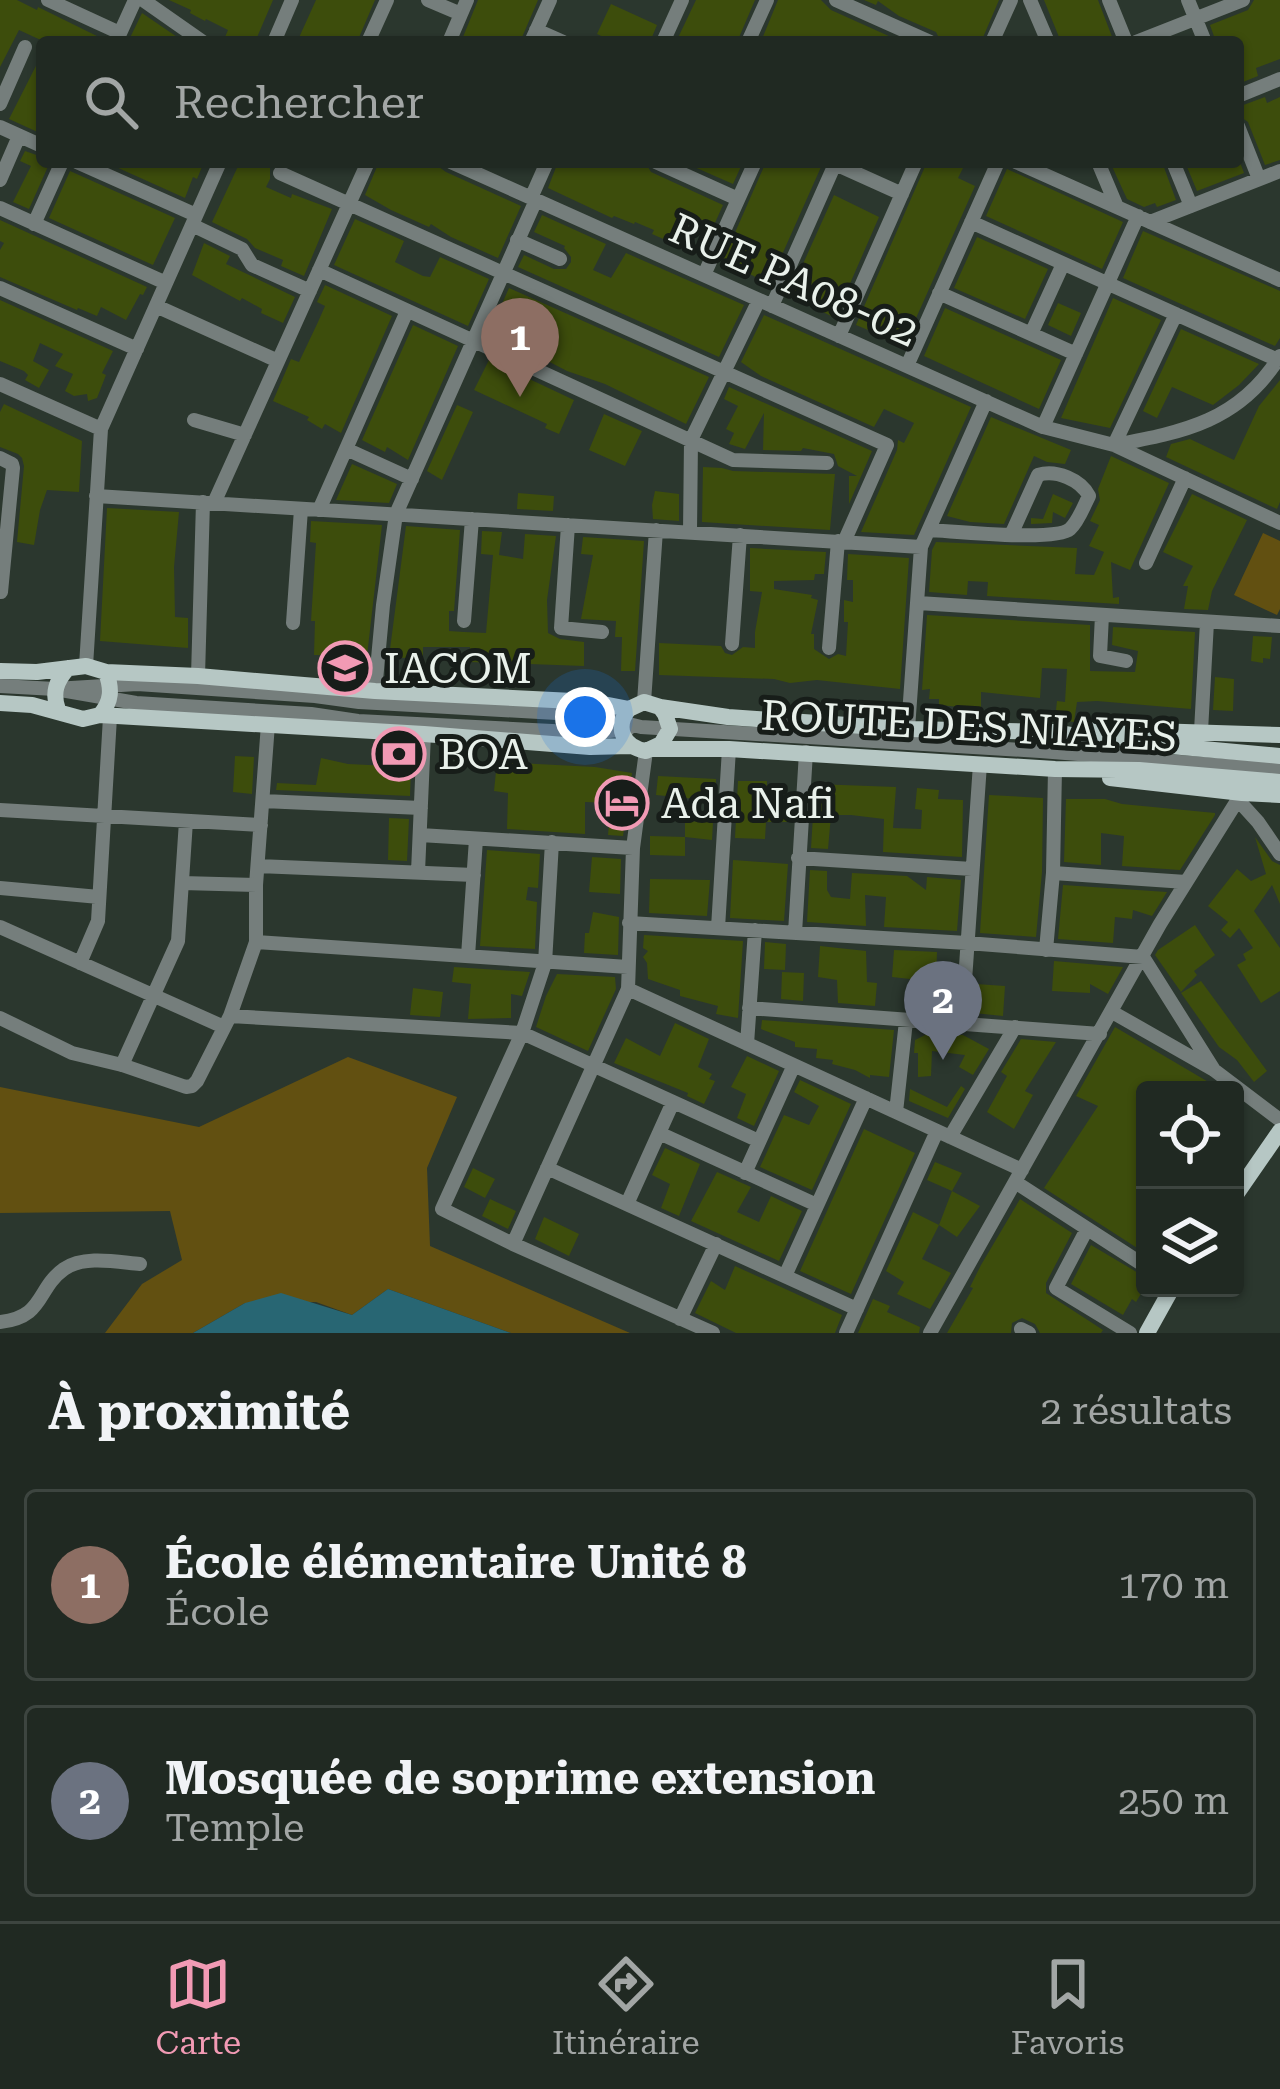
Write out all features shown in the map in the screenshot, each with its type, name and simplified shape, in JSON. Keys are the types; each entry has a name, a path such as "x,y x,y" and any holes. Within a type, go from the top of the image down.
{"main road":[{"path":"0,671 77,667"},
{"path":"58,710 54,699 61,675 77,667"},
{"path":"77,667 107,698 198,676 593,702 638,727 728,717 908,729 1053,732 1096,728 1280,735"},
{"name":"ROUTE DES NIAYES","path":"0,703 58,710 83,719 107,698 268,724 590,747 638,727 729,749 1280,782"},
{"path":"638,727 665,714 670,729"},
{"path":"1053,732 1280,756"},
{"path":"1059,769 1240,796 1280,795"},
{"path":"1240,1189 1280,1131"},
{"path":"1147,1333 1167,1297"}],"street":[{"path":"48,0 116,36"},
{"path":"119,36 139,0 194,36"},
{"path":"277,36 292,0"},
{"path":"371,36 387,0"},
{"path":"428,0 464,7 451,36"},
{"path":"534,36 550,0"},
{"path":"666,36 682,0"},
{"path":"751,36 766,0"},
{"path":"836,0 917,36"},
{"path":"995,36 1011,0"},
{"path":"1030,0 1045,36"},
{"path":"1109,0 1124,36"},
{"path":"1188,0 1203,36"},
{"path":"1152,36 1243,0"},
{"path":"0,104 25,47"},
{"path":"1244,94 1280,79"},
{"path":"0,128 36,143"},
{"path":"0,180 19,136"},
{"path":"1244,141 1259,179"},
{"path":"34,224 59,168"},
{"path":"89,168 194,220 242,249 252,265 310,291"},
{"path":"77,667 101,429 217,168"},
{"path":"198,676 208,503 245,434 365,168"},
{"name":"RUE PA08-02","path":"464,168 1043,427 1114,445 1280,523"},
{"path":"375,691 396,514 545,168"},
{"path":"704,275 751,168"},
{"path":"690,532 691,440 831,168"},
{"path":"844,168 902,194"},
{"path":"839,336 913,168"},
{"path":"907,366 995,168"},
{"path":"1029,168 1280,280"},
{"path":"1101,168 1117,207"},
{"path":"1175,168 1191,206"},
{"path":"691,169 738,199"},
{"path":"1043,427 1108,284 1144,219 1280,171"},
{"path":"280,173 887,445 841,542 829,647"},
{"path":"0,208 166,283"},
{"path":"971,222 1175,314 1277,366 1243,401 1219,416 1161,436 1114,445"},
{"path":"517,240 560,259"},
{"path":"1030,334 1063,264"},
{"path":"319,270 733,460 827,463"},
{"path":"0,288 137,349"},
{"path":"939,293 1076,354"},
{"path":"156,306 278,361"},
{"path":"319,510 407,311"},
{"path":"1114,445 1175,314"},
{"path":"0,384 101,429"},
{"path":"908,729 921,547 986,401"},
{"path":"194,420 245,434"},
{"path":"346,449 412,478"},
{"path":"0,458 14,468 3,527 1,592"},
{"path":"928,530 1011,536 1064,533 1089,496 1085,488 1048,472 1039,475 1011,536"},
{"path":"1146,563 1185,478"},
{"path":"96,496 921,547"},
{"path":"293,623 302,508"},
{"path":"464,621 472,519"},
{"path":"568,525 561,628 602,632"},
{"path":"513,1244 628,989 638,727 656,530"},
{"path":"732,644 740,535"},
{"path":"918,603 1280,626"},
{"path":"1102,615 1100,656 1126,661"},
{"path":"1201,731 1207,622"},
{"path":"0,686 358,721 591,733 641,727 1280,770"},
{"path":"80,963 98,921 107,698"},
{"path":"0,1018 72,1053 193,1086 227,1021 256,942 268,724"},
{"path":"418,872 424,734"},
{"path":"718,928 729,749"},
{"path":"795,933 806,752"},
{"path":"962,1024 980,764"},
{"path":"1046,950 1059,769"},
{"path":"930,1333 1186,882 1240,796 1280,854"},
{"path":"263,801 421,808"},
{"path":"0,810 261,825"},
{"path":"122,1065 178,941 185,820"},
{"path":"420,835 633,848"},
{"path":"468,956 476,838"},
{"path":"552,842 545,963 522,1034 442,1209 713,1333"},
{"path":"798,858 972,868"},
{"path":"258,866 474,874"},
{"path":"1053,873 1186,882"},
{"path":"182,883 256,885"},
{"path":"0,888 99,897"},
{"path":"629,923 1143,957"},
{"path":"0,927 153,995 227,1021 522,1034 760,1142"},
{"path":"747,1044 754,930"},
{"path":"256,942 628,967"},
{"path":"1143,957 1214,1070"},
{"path":"628,989 943,1134 1019,1176 1136,1260"},
{"path":"749,1009 1100,1034"},
{"path":"1112,1012 1214,1070 1280,1120"},
{"path":"896,1112 906,1021"},
{"path":"846,1333 943,1134 1015,1027"},
{"path":"745,1173 794,1065"},
{"path":"785,1276 866,1098"},
{"path":"627,1204 673,1102"},
{"path":"658,1133 817,1205"},
{"path":"547,1168 857,1309"},
{"path":"1087,1229 1057,1288 1130,1333"},
{"path":"680,1319 716,1244"},
{"path":"0,1322 32,1310 62,1270 72,1265 102,1260 140,1264"}],"shaded area":[{"path":"1263,533 1280,541 1277,615 1234,595"},
{"path":"348,1057 457,1097 427,1168 430,1246 630,1333 511,1333 388,1289 352,1315 316,1302 245,1303 193,1333 105,1333 142,1284 182,1260 170,1211 0,1213 0,1087 199,1127"}],"water":[{"path":"388,1289 511,1333 193,1333 245,1303 281,1293 352,1315"}],"building":[{"path":"0,0 38,7 97,36 36,38 19,30 0,67"},
{"path":"169,0 273,0 258,36 226,36 228,30"},
{"path":"316,0 375,0 360,36 300,36"},
{"path":"478,0 538,0 523,36 463,36"},
{"path":"696,0 755,0 740,36 679,36"},
{"path":"778,0 821,0 831,10 889,36 763,36"},
{"path":"864,0 999,0 984,36 938,36 878,1 876,5"},
{"path":"1044,0 1098,0 1112,36 1059,36"},
{"path":"1254,0 1280,0 1280,59 1256,68 1258,76 1244,82 1244,36 1214,36 1210,25 1248,10"},
{"path":"611,4 657,25 652,36 597,34"},
{"path":"142,13 176,36 131,36"},
{"path":"36,66 36,131 9,119"},
{"path":"1280,97 1280,160 1265,165 1244,119 1244,105"},
{"path":"25,151 36,155 36,168 47,168 29,209 13,202 31,166 20,161"},
{"path":"118,168 202,168 185,198"},
{"path":"237,168 270,168 266,187 332,209 304,276 212,222"},
{"path":"376,168 440,168 521,206 498,258 365,195"},
{"path":"556,168 649,168 723,205 714,225 681,211 668,241 652,234 654,230 612,218 548,188"},
{"path":"697,168 740,168 733,184"},
{"path":"763,168 821,168 769,284 723,260"},
{"path":"924,168 963,168 958,178 975,186 904,345 856,325"},
{"path":"1113,168 1164,168 1176,200 1144,207 1127,199"},
{"path":"1187,168 1242,168 1244,173 1197,191"},
{"path":"1007,169 1123,222 1102,269 986,216"},
{"path":"70,171 175,218 153,265 49,218"},
{"path":"834,195 879,217 835,318 789,295"},
{"path":"542,215 606,244 593,270 611,278 626,253 744,305 719,357 518,267 524,255 554,269 566,269 571,262 565,246 534,232"},
{"path":"355,219 404,241 395,262 423,276 430,277 440,257 489,279 468,326 334,265"},
{"path":"0,220 147,287 126,320 101,307 97,316 77,310 0,277 4,243"},
{"path":"1143,231 1280,291 1280,338 1275,346 1123,278"},
{"path":"977,237 1048,269 1025,319 954,288"},
{"path":"204,243 230,256 226,264 295,297 283,323 192,275"},
{"path":"325,285 392,316 341,433 325,424 322,429 309,417 273,401 291,359 299,362 318,322 325,306 317,302"},
{"path":"509,288 709,377 686,424 490,331"},
{"path":"1113,298 1161,320 1110,428 1061,418"},
{"path":"0,300 113,351 97,398 88,401 87,394 74,396 65,391 73,374 55,366 63,354 40,343 33,361 49,370 39,388 25,380 24,371 0,361"},
{"path":"1058,303 1081,313 1071,336 1048,325"},
{"path":"945,308 1061,360 1039,409 924,356"},
{"path":"764,315 971,407 914,535 861,532 898,440 904,443 914,423 884,409 874,427 761,376 741,362"},
{"path":"413,325 458,346 408,460 362,440"},
{"path":"1181,329 1259,364 1213,405 1172,387 1157,418 1143,411"},
{"path":"489,360 574,400 559,434 474,390"},
{"path":"1280,380 1277,509 1166,457 1171,444 1190,439 1234,460 1259,406"},
{"path":"729,387 872,451 849,504 849,476 857,476 838,466 834,454 803,448 763,450 764,413 745,449 729,444 734,433 726,429 738,406 724,399"},
{"path":"4,404 82,441 79,492 47,490 34,545 17,542 24,466 18,454 0,447"},
{"path":"457,405 473,412 442,480 427,471"},
{"path":"604,414 642,431 625,466 589,450"},
{"path":"991,417 1071,450 1065,464 1034,456 1004,524 947,516"},
{"path":"1111,456 1169,483 1130,570 1111,562 1113,598 1119,597 1119,604 987,596 988,582 968,581 967,595 929,592 936,542 1077,548 1075,574 1094,575 1104,552 1089,546 1099,525 1090,521"},
{"path":"352,464 397,484 389,503 336,500"},
{"path":"703,467 835,474 830,530 702,522"},
{"path":"655,491 679,494 679,521 653,519"},
{"path":"518,493 554,496 553,511 517,509"},
{"path":"1053,494 1073,503 1065,518 1053,512 1052,523 1031,524 1031,518 1043,519"},
{"path":"1192,494 1247,520 1212,591 1208,610 1184,609 1188,586 1183,586 1193,566 1163,552"},
{"path":"107,508 179,512 175,617 188,618 188,648 100,641"},
{"path":"311,521 382,525 367,656 350,655 349,668 332,667 333,655 314,655 315,621 311,621 316,543 310,542"},
{"path":"406,526 460,530 449,631 486,633 493,555 481,554 482,531 502,532 499,555 523,559 525,534 556,536 547,600 548,633 584,642 584,666 469,662 470,647 423,647 423,659 389,657"},
{"path":"583,537 644,541 635,671 621,671 622,637 615,637 616,621 581,619 593,555 581,554"},
{"path":"750,548 826,552 824,574 815,574 814,580 774,581 774,589 818,600 811,634 814,649 829,659 846,656 844,600 853,602 853,580 847,580 848,554 909,558 900,689 817,680 790,683 659,675 659,643 721,646 732,655 743,647 755,648 762,592 750,591"},
{"path":"927,615 1090,625 1090,671 1135,672 1138,651 1112,645 1113,627 1195,632 1191,709 1077,702 1074,722 1055,719 1057,701 1065,702 1067,669 1042,668 1040,698 981,692 981,712 939,705 939,699 929,699 930,689 922,690"},
{"path":"1253,636 1272,637 1270,659 1263,658 1263,663 1251,661"},
{"path":"1215,677 1234,679 1233,711 1213,710"},
{"path":"235,756 254,757 252,794 233,792"},
{"path":"321,758 411,767 410,796 276,790 277,783 316,785"},
{"path":"497,762 632,773 623,836 608,835 611,803 585,802 585,834 507,829 508,793 494,791"},
{"path":"658,776 716,779 715,801 656,795"},
{"path":"738,781 767,781 766,804 792,805 790,822 766,822 765,839 735,838"},
{"path":"815,784 896,787 893,828 921,829 922,810 915,809 917,788 939,790 938,799 963,800 962,857 883,852 884,819 851,815 831,815 828,849 811,848"},
{"path":"989,795 1043,798 1036,937 980,933"},
{"path":"1066,799 1105,799 1215,815 1180,870 1122,866 1124,836 1101,833 1101,865 1064,862"},
{"path":"389,818 409,819 407,861 388,860"},
{"path":"685,821 713,822 712,840 685,837"},
{"path":"650,836 685,837 685,856 650,855"},
{"path":"1255,837 1280,865 1280,904 1272,885 1254,911 1280,948 1280,991 1261,1003 1237,965 1253,948 1239,928 1230,938 1221,930 1228,922 1208,906 1237,869 1251,881 1266,874"},
{"path":"487,850 540,854 538,888 528,887 526,900 537,902 535,949 480,946"},
{"path":"592,857 621,859 620,894 589,892"},
{"path":"733,860 788,864 784,921 730,918"},
{"path":"810,870 827,871 831,897 850,899 852,873 907,876 926,890 927,877 961,880 957,931 884,927 886,897 865,895 866,926 807,922"},
{"path":"650,879 710,880 707,916 649,913"},
{"path":"1063,885 1167,892 1152,916 1133,910 1132,919 1115,917 1113,943 1058,939"},
{"path":"593,912 619,917 618,955 584,953"},
{"path":"1195,925 1215,955 1194,971 1197,975 1181,992 1155,955"},
{"path":"644,935 743,941 738,1018 716,1014 718,1006 680,996 680,990 648,979"},
{"path":"765,942 786,944 785,970 764,969"},
{"path":"820,946 866,951 867,982 877,983 875,1006 838,1003 837,980 818,977"},
{"path":"894,950 937,952 936,981 954,983 952,1012 907,1008 910,979 892,977"},
{"path":"1054,961 1123,967 1108,994 1090,984 1090,993 1052,991"},
{"path":"454,967 530,972 522,996 511,994 511,1018 468,1019 471,984 452,982"},
{"path":"782,972 804,973 803,1001 781,999"},
{"path":"557,974 615,977 616,989 588,1051 536,1027"},
{"path":"1201,981 1267,1071 1254,1082 1219,1047 1181,993"},
{"path":"976,984 1005,986 1003,1016 974,1013"},
{"path":"413,988 443,992 440,1017 410,1015"},
{"path":"762,1020 894,1030 889,1077 870,1078 832,1064 833,1060 816,1058 817,1049 795,1047 795,1042 761,1029"},
{"path":"675,1023 709,1039 698,1067 715,1081 704,1104 614,1063 626,1038 660,1056"},
{"path":"1115,1027 1207,1081 1136,1081 1136,1247 1044,1188 1098,1106 1076,1096"},
{"path":"927,1034 963,1035 989,1049 973,1075 959,1067 965,1055 932,1051 931,1076 918,1077 915,1040"},
{"path":"1021,1039 1056,1042 1025,1091 1033,1095 1014,1129 987,1112 1007,1076 1001,1072"},
{"path":"747,1056 779,1071 754,1126 737,1118 746,1094 731,1087"},
{"path":"800,1080 851,1104 812,1190 760,1167 784,1115 809,1125 819,1106 794,1092"},
{"path":"961,1086 965,1089 948,1118 909,1101 910,1089 947,1107"},
{"path":"864,1129 915,1153 851,1294 800,1271"},
{"path":"665,1148 700,1164 679,1216 661,1208 670,1184 652,1175"},
{"path":"935,1162 962,1173 952,1191 927,1180"},
{"path":"473,1168 495,1179 485,1198 464,1187"},
{"path":"717,1172 751,1187 737,1212 759,1222 771,1196 802,1211 779,1261 691,1221"},
{"path":"952,1191 980,1206 957,1237 939,1225"},
{"path":"490,1199 516,1211 508,1229 482,1216"},
{"path":"1020,1199 1072,1233 1046,1283 1046,1293 1103,1330 1101,1333 1040,1333 1035,1324 1022,1318 1012,1323 1011,1333 947,1333"},
{"path":"913,1212 939,1225 922,1259 951,1273 930,1309 897,1294 904,1282 886,1271"},
{"path":"544,1217 579,1234 569,1256 535,1239"},
{"path":"1091,1245 1136,1272 1139,1297 1136,1302 1132,1299 1123,1315 1071,1284"},
{"path":"735,1266 842,1315 835,1333 736,1333 695,1313 711,1281 725,1290"},
{"path":"873,1299 890,1306 887,1312 920,1327 919,1333 858,1333"}],"place":[{"name":"École élémentaire Unité 8","path":"520,397"},
{"name":"IACOM","path":"345,668"},
{"name":"BOA","path":"399,754"},
{"name":"Ada Nafi","path":"622,803"},
{"name":"Mosquée de soprime extension","path":"943,1060"}]}
